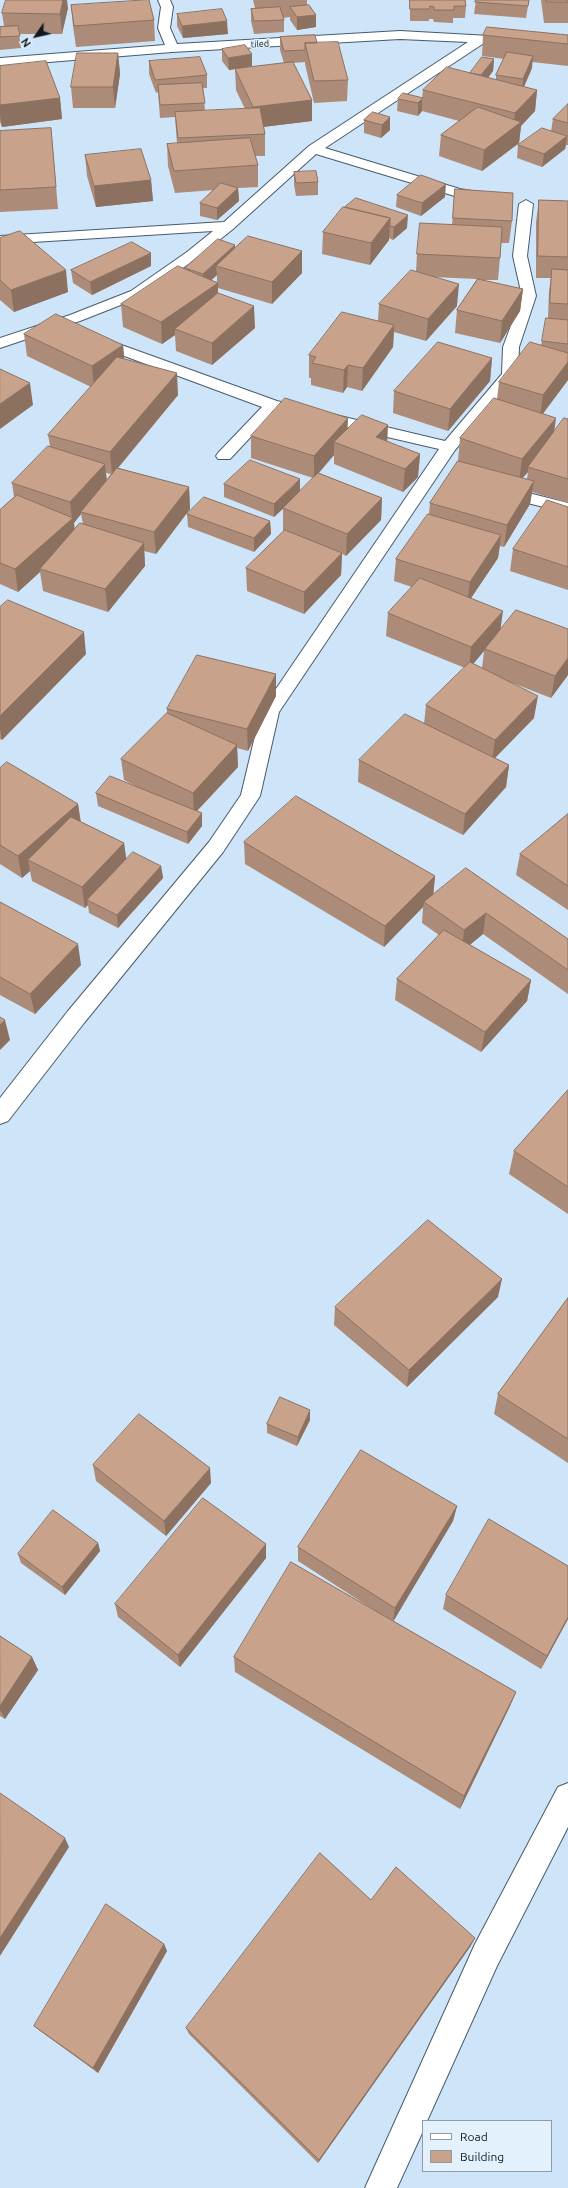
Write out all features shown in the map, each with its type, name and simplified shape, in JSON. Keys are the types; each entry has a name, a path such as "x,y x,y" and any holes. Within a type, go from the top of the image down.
{"street":[{"path":"164,0 167,7 164,28 172,48"},
{"name":"tiled","path":"0,62 172,48 400,34 497,40"},
{"path":"0,343 60,323 136,294 192,255 228,226 314,149 481,39"},
{"path":"314,149 458,192 496,199"},
{"path":"0,1115 76,1017 216,847 250,796 270,711 327,625 438,476 449,447 510,375 511,347 529,296 520,256 526,204"},
{"path":"0,240 105,232 228,226"},
{"path":"60,323 106,345 272,405 449,447"},
{"path":"224,456 272,405"},
{"path":"484,486 568,508"},
{"path":"380,2188 486,1955 568,1797"}],"building":[{"path":"6,0 63,0 60,14 2,13"},
{"path":"149,0 154,20 74,26 71,5"},
{"path":"410,0 465,0 466,6 454,6 454,10 434,10 434,7 430,6 429,9 410,9"},
{"path":"476,0 529,0 528,6 475,2"},
{"path":"546,0 568,0 568,2 547,2"},
{"path":"309,5 316,15 297,17 290,7"},
{"path":"280,7 284,20 254,21 251,9"},
{"path":"222,9 227,21 182,26 177,14"},
{"path":"18,26 20,36 0,37 0,27"},
{"path":"487,27 568,35 568,44 483,35"},
{"path":"315,35 317,43 305,43 305,50 284,51 280,37"},
{"path":"338,42 348,80 314,81 305,43"},
{"path":"245,45 252,54 228,58 222,49"},
{"path":"507,52 533,56 523,79 496,75"},
{"path":"77,53 118,53 113,87 71,87"},
{"path":"200,57 207,75 155,80 149,61"},
{"path":"482,57 494,59 481,75 470,73"},
{"path":"46,61 60,98 0,105 0,66"},
{"path":"293,62 312,100 253,107 235,69"},
{"path":"447,67 537,90 515,113 423,90"},
{"path":"202,83 205,103 160,105 158,85"},
{"path":"403,93 423,98 418,103 398,99"},
{"path":"568,104 568,123 553,119"},
{"path":"478,107 521,122 484,150 441,135"},
{"path":"260,108 265,134 178,138 175,112"},
{"path":"373,112 390,117 382,125 364,120"},
{"path":"51,128 56,187 0,190 0,131"},
{"path":"542,128 567,136 544,154 518,145"},
{"path":"250,138 258,165 174,171 167,144"},
{"path":"141,149 151,180 94,186 85,155"},
{"path":"316,171 318,182 296,183 294,172"},
{"path":"421,175 446,184 422,203 397,195"},
{"path":"221,183 238,188 217,208 200,203"},
{"path":"455,189 513,193 512,221 453,218"},
{"path":"356,198 408,215 394,227 390,226 390,218 345,207"},
{"path":"539,200 568,201 568,257 538,256"},
{"path":"343,207 390,218 371,243 323,232"},
{"path":"420,223 502,227 500,258 417,254"},
{"path":"20,231 66,270 11,290 0,280 0,238"},
{"path":"248,236 302,251 272,282 216,266"},
{"path":"218,239 235,245 203,274 185,268"},
{"path":"132,242 151,253 90,282 71,270"},
{"path":"178,266 218,283 161,322 121,304"},
{"path":"552,269 568,270 568,304 550,303"},
{"path":"411,270 459,284 428,319 379,304"},
{"path":"478,279 523,289 502,321 457,310"},
{"path":"218,293 254,306 212,343 175,329"},
{"path":"342,312 394,325 363,368 348,365 344,370 312,363 316,357 309,355"},
{"path":"56,314 123,345 92,366 24,334"},
{"path":"546,318 568,320 568,344 542,341"},
{"path":"438,342 492,358 450,409 394,391"},
{"path":"530,342 568,353 568,362 543,395 499,382"},
{"path":"117,357 177,373 110,452 48,435"},
{"path":"0,369 30,383 0,404"},
{"path":"285,398 348,418 314,456 251,436"},
{"path":"494,398 556,418 522,459 460,438"},
{"path":"362,415 388,425 376,437 420,454 405,469 334,442"},
{"path":"564,418 568,419 568,479 528,467"},
{"path":"48,446 105,464 70,502 12,483"},
{"path":"250,460 300,479 274,504 224,484"},
{"path":"458,461 534,481 507,525 430,503"},
{"path":"117,468 189,487 154,532 81,512"},
{"path":"318,473 382,498 347,534 283,508"},
{"path":"17,495 73,518 15,569 0,563 0,510"},
{"path":"204,497 270,521 254,538 187,514"},
{"path":"547,500 568,507 568,567 513,549"},
{"path":"428,514 501,535 470,582 396,559"},
{"path":"80,523 144,543 105,589 40,569"},
{"path":"285,530 342,553 304,592 246,568"},
{"path":"420,578 503,611 471,647 388,613"},
{"path":"8,600 84,632 0,716 0,607"},
{"path":"516,610 568,629 568,658 555,676 485,649"},
{"path":"197,655 276,674 247,729 167,709"},
{"path":"470,662 538,696 495,740 426,705"},
{"path":"167,713 237,745 193,793 121,759"},
{"path":"405,714 509,765 465,814 359,760"},
{"path":"7,762 78,804 18,856 0,845 0,768"},
{"path":"110,776 202,813 187,832 96,793"},
{"path":"296,796 435,876 385,926 244,842"},
{"path":"568,814 568,886 520,854"},
{"path":"71,817 124,843 82,887 28,860"},
{"path":"133,852 161,866 117,915 87,900"},
{"path":"466,868 568,939 568,970 486,913 464,930 424,902"},
{"path":"0,902 78,944 30,994 0,977"},
{"path":"444,930 531,980 485,1032 397,979"},
{"path":"0,1017 5,1020 0,1025"},
{"path":"568,1090 568,1187 514,1151"},
{"path":"428,1220 502,1279 409,1370 335,1307"},
{"path":"568,1298 568,1439 498,1394"},
{"path":"280,1397 310,1410 298,1437 267,1424"},
{"path":"139,1414 210,1468 164,1521 93,1465"},
{"path":"361,1450 457,1506 395,1608 298,1547"},
{"path":"203,1498 266,1544 178,1655 115,1604"},
{"path":"53,1510 98,1543 62,1587 18,1554"},
{"path":"489,1519 568,1566 568,1617 547,1656 446,1595"},
{"path":"291,1562 516,1692 464,1796 234,1657"},
{"path":"0,1636 32,1657 0,1706"},
{"path":"0,1793 65,1838 0,1938"},
{"path":"320,1853 371,1900 396,1867 475,1938 319,2160 186,2028"},
{"path":"106,1904 164,1944 93,2068 34,2026"}]}
